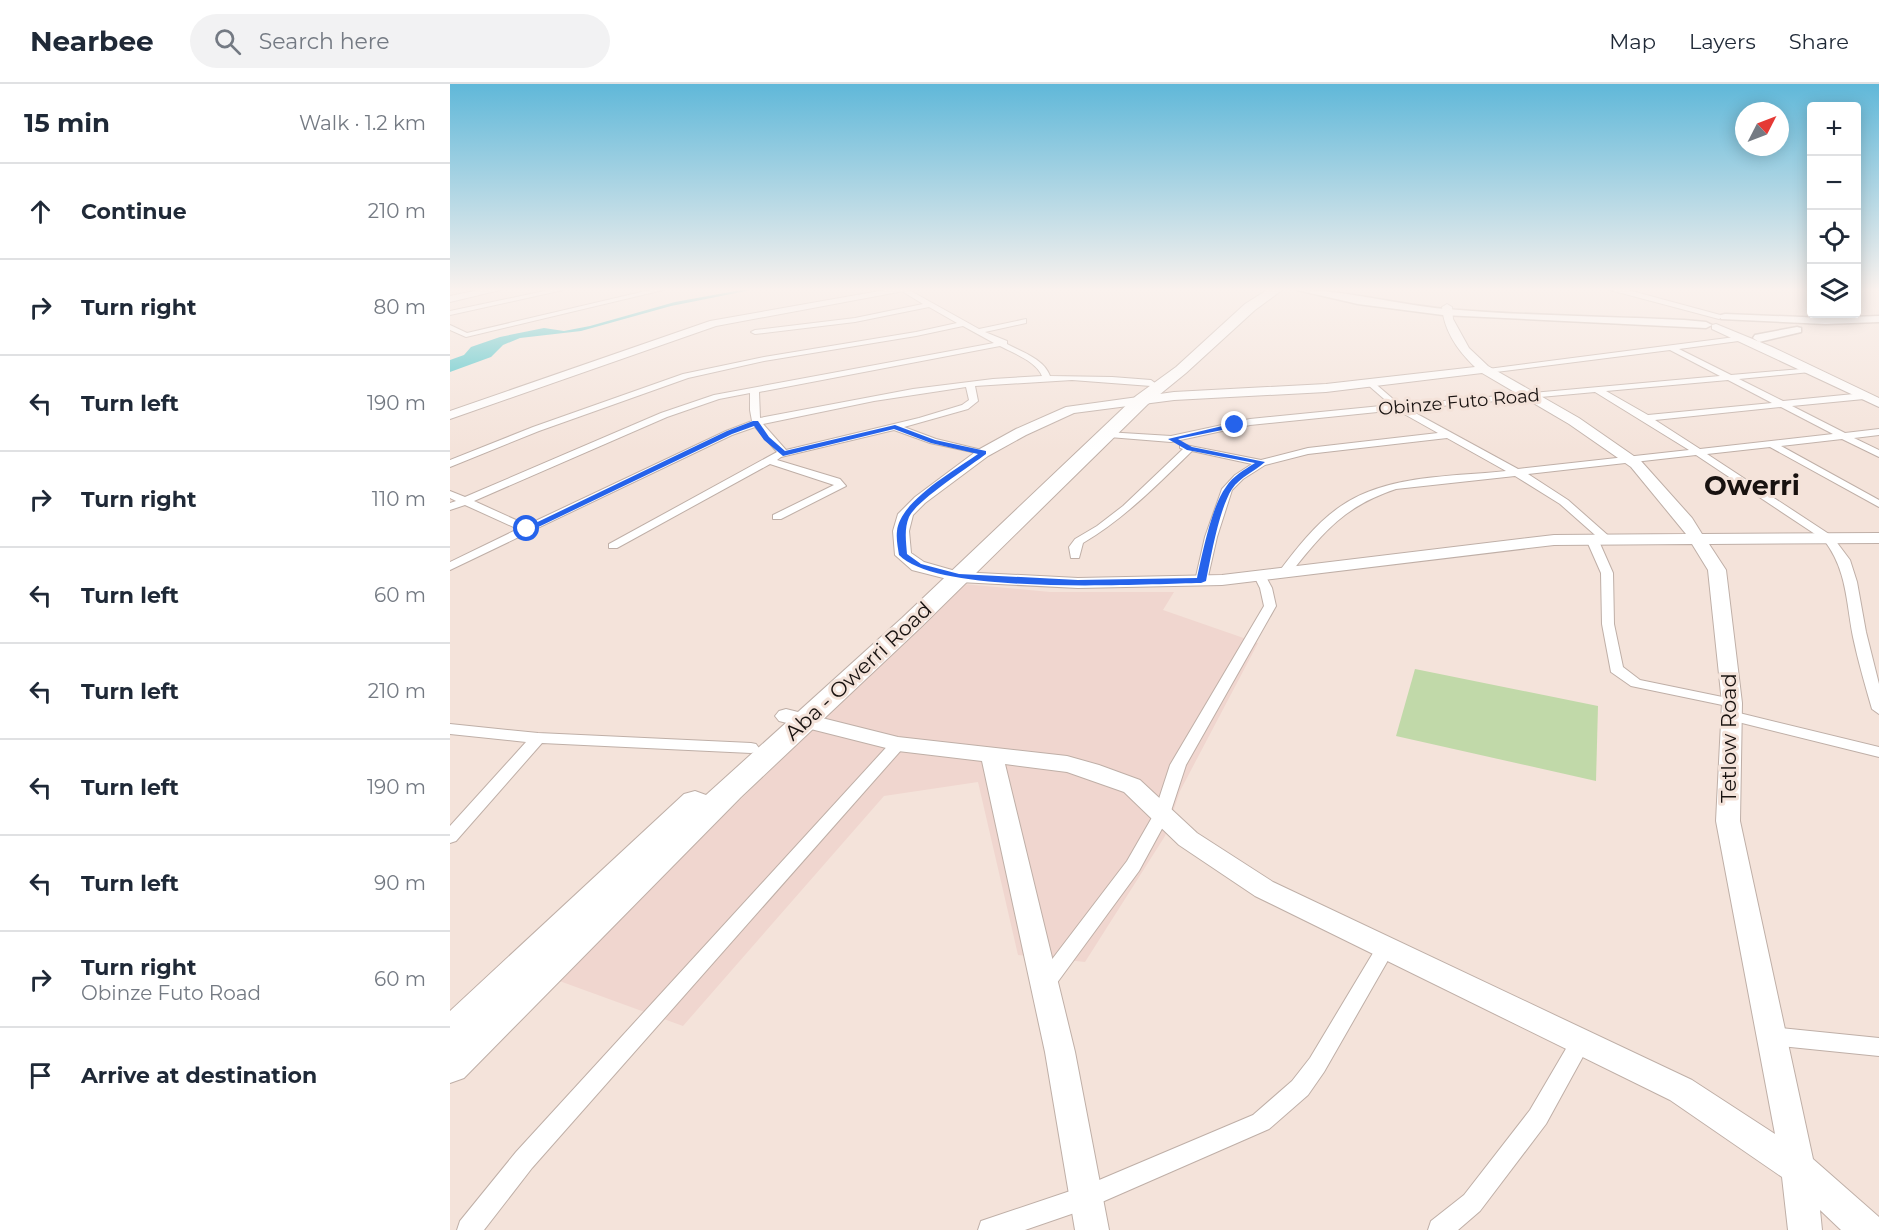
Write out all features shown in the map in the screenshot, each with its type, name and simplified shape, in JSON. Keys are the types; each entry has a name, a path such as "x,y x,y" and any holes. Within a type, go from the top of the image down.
{"highway":[{"name":"Aba - Owerri Road","path":"952,575 1196,343"},
{"name":"Aba - Owerri Road","path":"450,1036 529,974 794,718 1109,434 1146,392 1181,370 1210,343"},
{"name":"Aba - Owerri Road","path":"450,1065 529,974 751,748 794,718"}],"street":[{"path":"450,413 647,343"},
{"path":"450,413 654,343"},
{"path":"450,470 454,462 547,425 686,376 764,359 858,343"},
{"path":"450,507 664,415 717,397 1001,343"},
{"path":"1005,343 1039,365 1047,378"},
{"name":"Tetlow Road","path":"1462,343 1464,350 1486,370 1574,421 1630,459 1686,521 1717,570 1732,709 1728,821 1798,1168 1805,1230"},
{"path":"450,566 729,433 756,423 867,400 970,384 1047,378 1103,377 1146,392 1259,393 1371,383 1699,343"},
{"path":"1754,343 1879,403"},
{"path":"1771,343 1879,395"},
{"path":"1670,347 1879,454"},
{"name":"Obinze Futo Road","path":"1109,434 1171,439 1250,422 1810,370"},
{"path":"1371,383 1399,408 1516,471 1564,502 1600,539 1607,573 1608,624 1616,669 1636,683 1879,752"},
{"path":"613,546 783,453 895,427 965,407 974,401 970,384"},
{"path":"755,389 753,404 756,423 766,438 783,453"},
{"path":"1596,389 1646,418 1828,538 1842,553 1848,565 1860,633 1879,709"},
{"path":"1188,394 1146,392 1064,413 1021,432 983,453 920,500 906,514 901,531 903,555 918,566 952,575 1078,583 1201,581 1260,576 1554,540 1879,538"},
{"path":"1646,418 1864,396"},
{"path":"895,427 933,441 983,453"},
{"path":"1284,573 1332,516 1372,492 1395,486 1879,432"},
{"path":"1201,581 1210,537 1227,489 1239,477 1262,462 1308,451 1449,435"},
{"path":"1171,439 1190,448 1262,462"},
{"path":"1773,445 1879,504"},
{"path":"1075,556 1075,547 1079,541 1127,508 1190,448"},
{"path":"768,460 836,481 841,486 777,517"},
{"path":"450,494 462,502 527,529"},
{"path":"1043,986 1133,866 1162,814 1178,765 1270,606 1266,588 1260,576"},
{"path":"794,718 898,744 1067,764 1091,770 1132,786 1188,839 1264,889 1681,1090 1798,1168 1867,1230"},
{"path":"450,729 538,738 751,748"},
{"path":"450,837 538,738"},
{"path":"469,1230 524,1160 898,744"},
{"path":"992,755 1043,986 1060,1052 1092,1230"},
{"path":"990,1230 1086,1197 1261,1122 1274,1113 1300,1088 1317,1065 1386,948"},
{"path":"1771,1036 1879,1047"},
{"path":"1440,1230 1472,1203 1539,1117 1581,1042"}],"shaded area":[{"path":"964,584 1050,592 1174,592 1163,610 1258,643 1180,791 1165,836 1085,962 1018,955 978,782 884,796 683,1026 554,979"}],"green space":[{"path":"1415,669 1598,706 1596,781 1396,736"}],"water":[{"path":"481,343 507,343 491,357 450,372 450,360 464,355 471,347"}],"district":[{"name":"Owerri","path":"1752,485"}],"route":[{"path":"527,529 729,433 756,423 766,438 783,453 895,427 933,441 983,453 920,500 906,514 901,531 903,555 918,566 959,577 1034,581 1078,583 1201,581 1210,537 1227,489 1239,477 1262,462 1190,448 1171,439 1235,425"}]}
